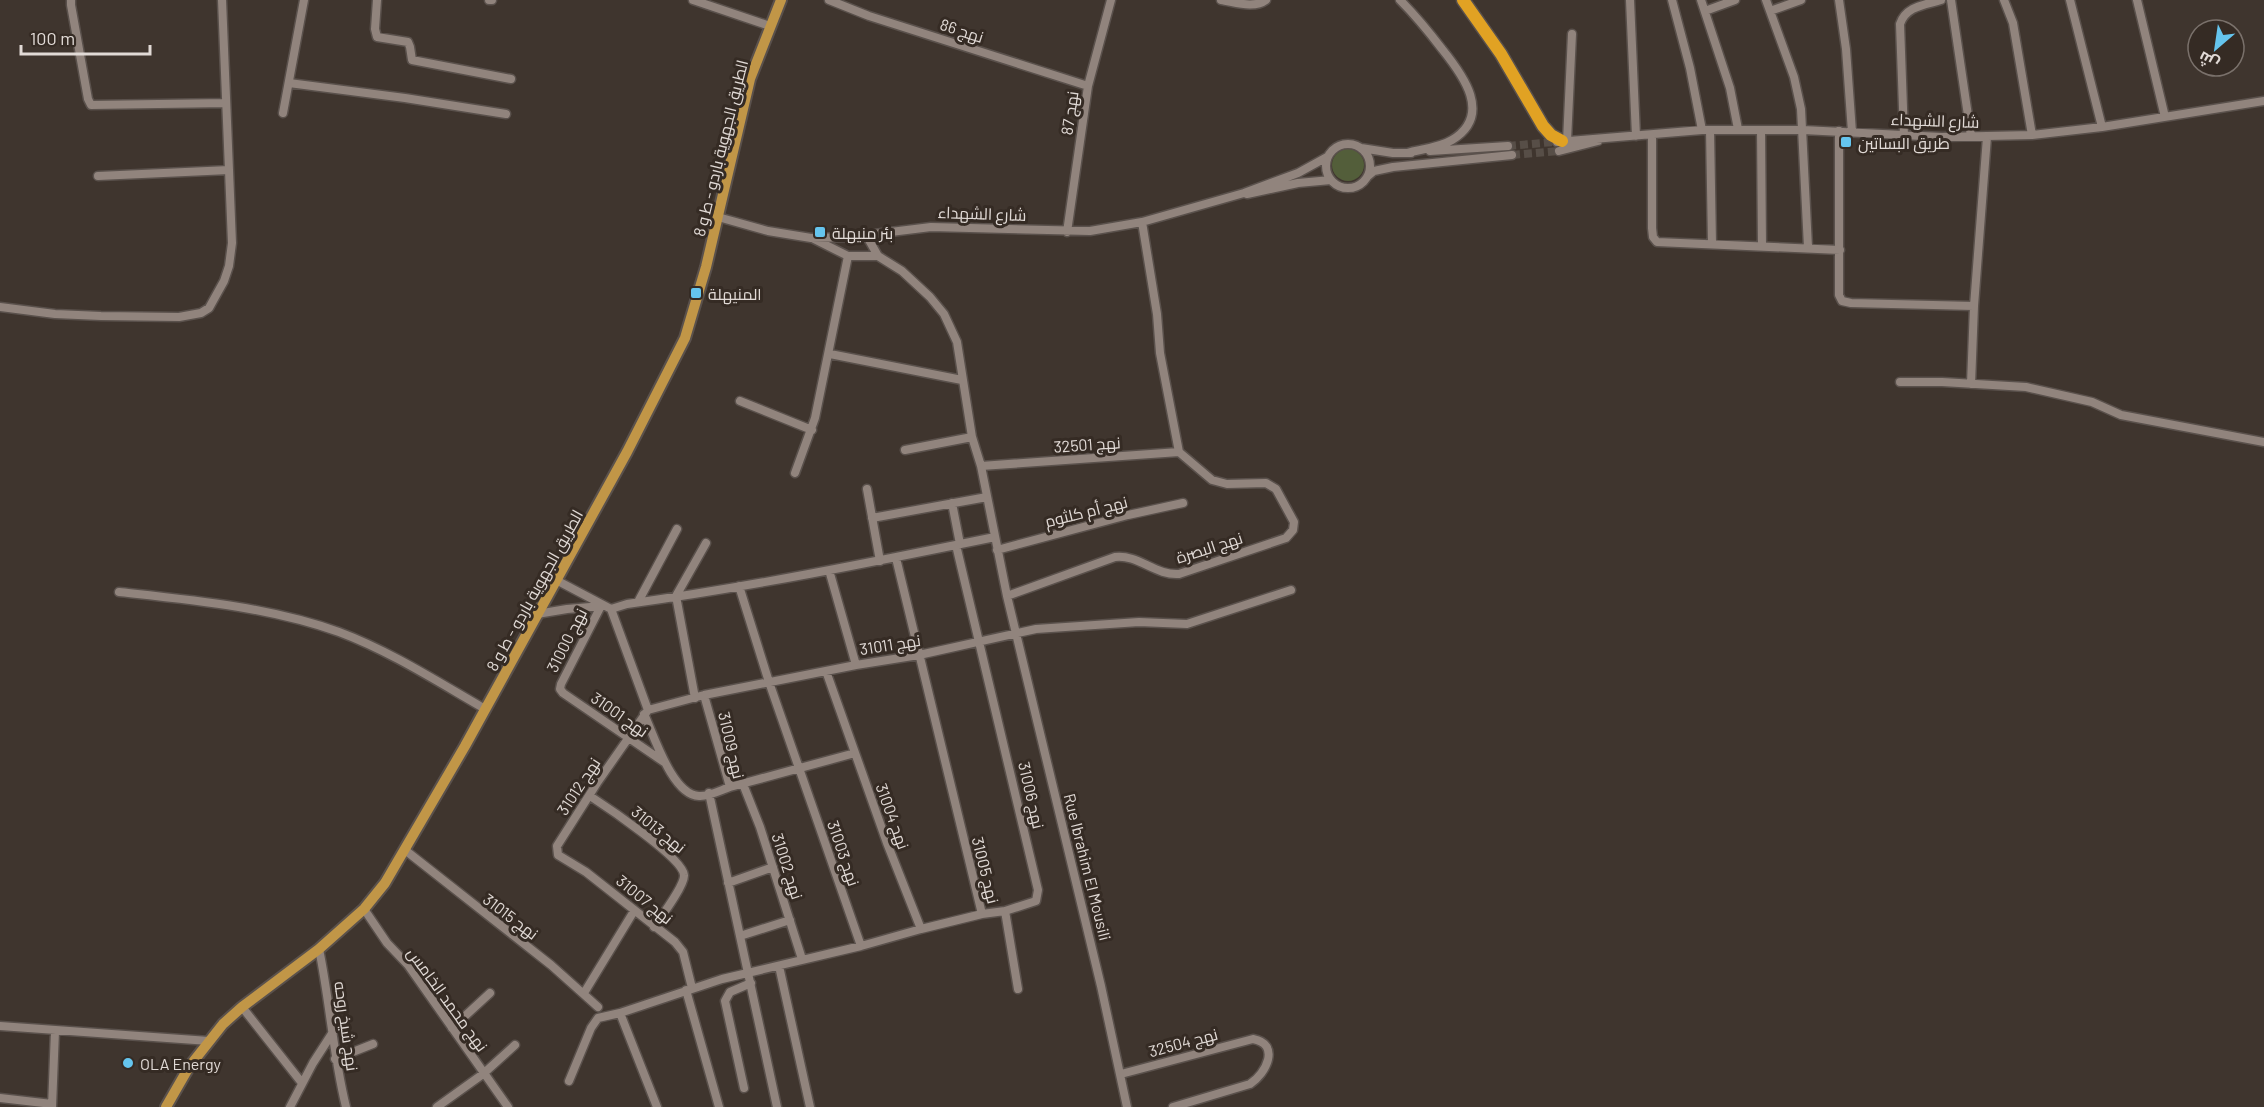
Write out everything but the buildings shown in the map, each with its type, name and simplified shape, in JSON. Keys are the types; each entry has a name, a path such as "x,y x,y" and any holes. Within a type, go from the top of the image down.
{"highway":[{"path":"1463,0 1502,54 1547,131 1560,144"}],"main road":[{"name":"الطريق الجهوية باردو - ط و 8","path":"166,1107 189,1067 209,1041 242,1006 319,949 364,909 385,884 556,580 632,442 685,338 699,295 748,88 781,0"}],"street":[{"path":"71,0 70,6 91,105 226,103"},
{"path":"0,307 55,314 179,317 201,313 209,308 229,266 232,243 222,0"},
{"path":"283,113 304,0"},
{"path":"377,0 375,29 377,37 408,42 412,60 510,79"},
{"path":"693,0 770,26"},
{"name":"نهج 86","path":"829,0 869,16 1088,86"},
{"name":"نهج 87","path":"1067,232 1088,86 1111,0"},
{"path":"1221,0 1247,4 1258,4 1266,0"},
{"path":"1400,0 1427,29 1459,70 1466,81 1472,99 1470,118 1460,134 1443,144 1407,153"},
{"path":"1630,0 1636,136"},
{"path":"1672,0 1706,130 1712,244"},
{"path":"1701,0 1730,88 1738,129"},
{"path":"1705,11 1735,0"},
{"path":"1766,0 1794,77 1803,130 1808,247"},
{"path":"1770,11 1789,2 1801,0"},
{"path":"1839,0 1846,49 1852,132"},
{"path":"1904,135 1900,24 1910,9 1941,0"},
{"path":"1951,0 1971,136"},
{"path":"2004,0 2013,23 2032,135"},
{"path":"2070,0 2102,127"},
{"path":"2137,0 2165,117"},
{"path":"1560,144 1572,34"},
{"path":"289,83 506,114"},
{"name":"شارع الشهداء","path":"1604,139 1738,129 1987,137 2032,135 2102,127 2264,101"},
{"path":"1761,130 1762,246"},
{"path":"1839,131 1839,295 1842,300 1851,303 1974,306"},
{"path":"1652,135 1652,228 1655,240 1840,250"},
{"path":"1971,384 1974,306 1987,137"},
{"path":"1560,144 1604,139"},
{"path":"1560,144 1583,146 1604,139"},
{"path":"1508,146 1393,153 1355,145 1342,145 1331,152 1326,169 1331,180 1343,188 1351,188 1358,186 1374,171 1393,167 1512,155"},
{"path":"1361,148 1369,161 1368,176"},
{"path":"1244,193 1328,158"},
{"path":"99,176 229,170"},
{"path":"1244,193 1252,195 1298,183 1331,180"},
{"name":"شارع الشهداء","path":"718,217 768,231 811,238 840,238 931,226 1067,232 1107,229 1142,222 1244,193"},
{"path":"1142,222 1157,314 1160,352 1179,452"},
{"path":"811,238 848,256 878,256 869,240 869,234"},
{"path":"795,473 812,430 830,354 848,256"},
{"name":"Rue Ibrahim El Mousili","path":"878,256 902,271 930,297 944,314 957,342 972,438 981,466 1007,596 1127,1107"},
{"path":"830,354 962,381"},
{"path":"1900,382 2026,387 2092,402 2121,416 2264,442"},
{"path":"740,401 812,430"},
{"path":"905,450 972,438"},
{"name":"نهج 32501","path":"981,466 1179,452"},
{"name":"نهج البصرة","path":"1007,596 1115,557 1127,557 1165,573 1179,574 1286,538 1293,530 1294,522 1276,489 1266,483 1227,484 1212,480 1179,452"},
{"path":"867,489 880,561"},
{"path":"872,518 987,497"},
{"path":"952,503 958,544 979,642"},
{"name":"نهج أم كلثوم","path":"997,550 1128,515 1183,503"},
{"path":"638,602 677,529"},
{"path":"537,614 607,607 739,586 896,558 995,537"},
{"path":"695,698 676,596 706,543"},
{"name":"نهج 31005","path":"861,946 982,914 896,558"},
{"path":"829,570 856,664"},
{"path":"556,580 607,607 664,762"},
{"name":"نهج 31003","path":"739,586 769,682 861,946"},
{"name":"نهج 31011","path":"769,682 856,664 919,655 1036,629 1160,621 1169,624 1187,624 1291,590"},
{"path":"119,592 186,599 312,623 342,633 401,661 484,709"},
{"name":"نهج 31000","path":"560,689 607,607"},
{"name":"نهج 31006","path":"979,642 1038,890 1034,903 1005,911 982,914"},
{"name":"نهج 31004","path":"826,671 906,894 921,929"},
{"name":"نهج 31009","path":"664,762 686,791 701,797 730,787 705,695 769,682"},
{"name":"نهج 31001","path":"560,689 664,762"},
{"path":"646,712 705,695"},
{"name":"نهج 31012","path":"556,851 557,846 646,712"},
{"path":"730,787 855,753"},
{"name":"نهج 31002","path":"743,784 773,867 802,959"},
{"path":"709,793 777,1107"},
{"name":"نهج 31013","path":"590,796 662,849 679,863 683,871 683,882 654,927"},
{"name":"نهج 31015","path":"405,850 584,993 598,1007"},
{"name":"نهج 31007","path":"556,851 558,855 586,872 675,942 682,952 719,1107"},
{"path":"728,883 773,867"},
{"name":"نهج محمد الخامس","path":"364,909 387,943 408,965 508,1107"},
{"path":"584,993 634,911"},
{"path":"1005,911 1018,989"},
{"path":"740,936 790,920"},
{"path":"569,1081 591,1028 598,1018 620,1013 689,989 861,946"},
{"name":"نهج شيخ روحه","path":"319,949 333,1032 335,1059 346,1107"},
{"path":"779,966 810,1107"},
{"path":"744,1088 725,1001 730,992 751,983"},
{"path":"452,1028 490,993"},
{"path":"242,1006 270,1045 299,1079"},
{"path":"620,1013 657,1107"},
{"path":"0,1026 209,1041"},
{"path":"0,1098 52,1106 55,1031"},
{"path":"290,1107 299,1079 333,1032"},
{"name":"نهج 32504","path":"1121,1074 1253,1039 1260,1040 1269,1052 1266,1070 1250,1084 1173,1107"},
{"path":"335,1059 373,1044"},
{"path":"440,1106 483,1074 514,1046"}],"green space":[{"path":"1348,149 1359,154 1364,165 1359,176 1348,181 1337,176 1332,165 1337,154"}],"tunnel":[{"path":"1508,146 1554,142"},
{"path":"1512,155 1559,151"}],"place":[{"name":"طريق البساتين","path":"1846,142"},
{"name":"بئر منيهلة","path":"820,232"},
{"name":"المنيهلة","path":"696,293"},
{"name":"OLA Energy","path":"128,1063"}]}
